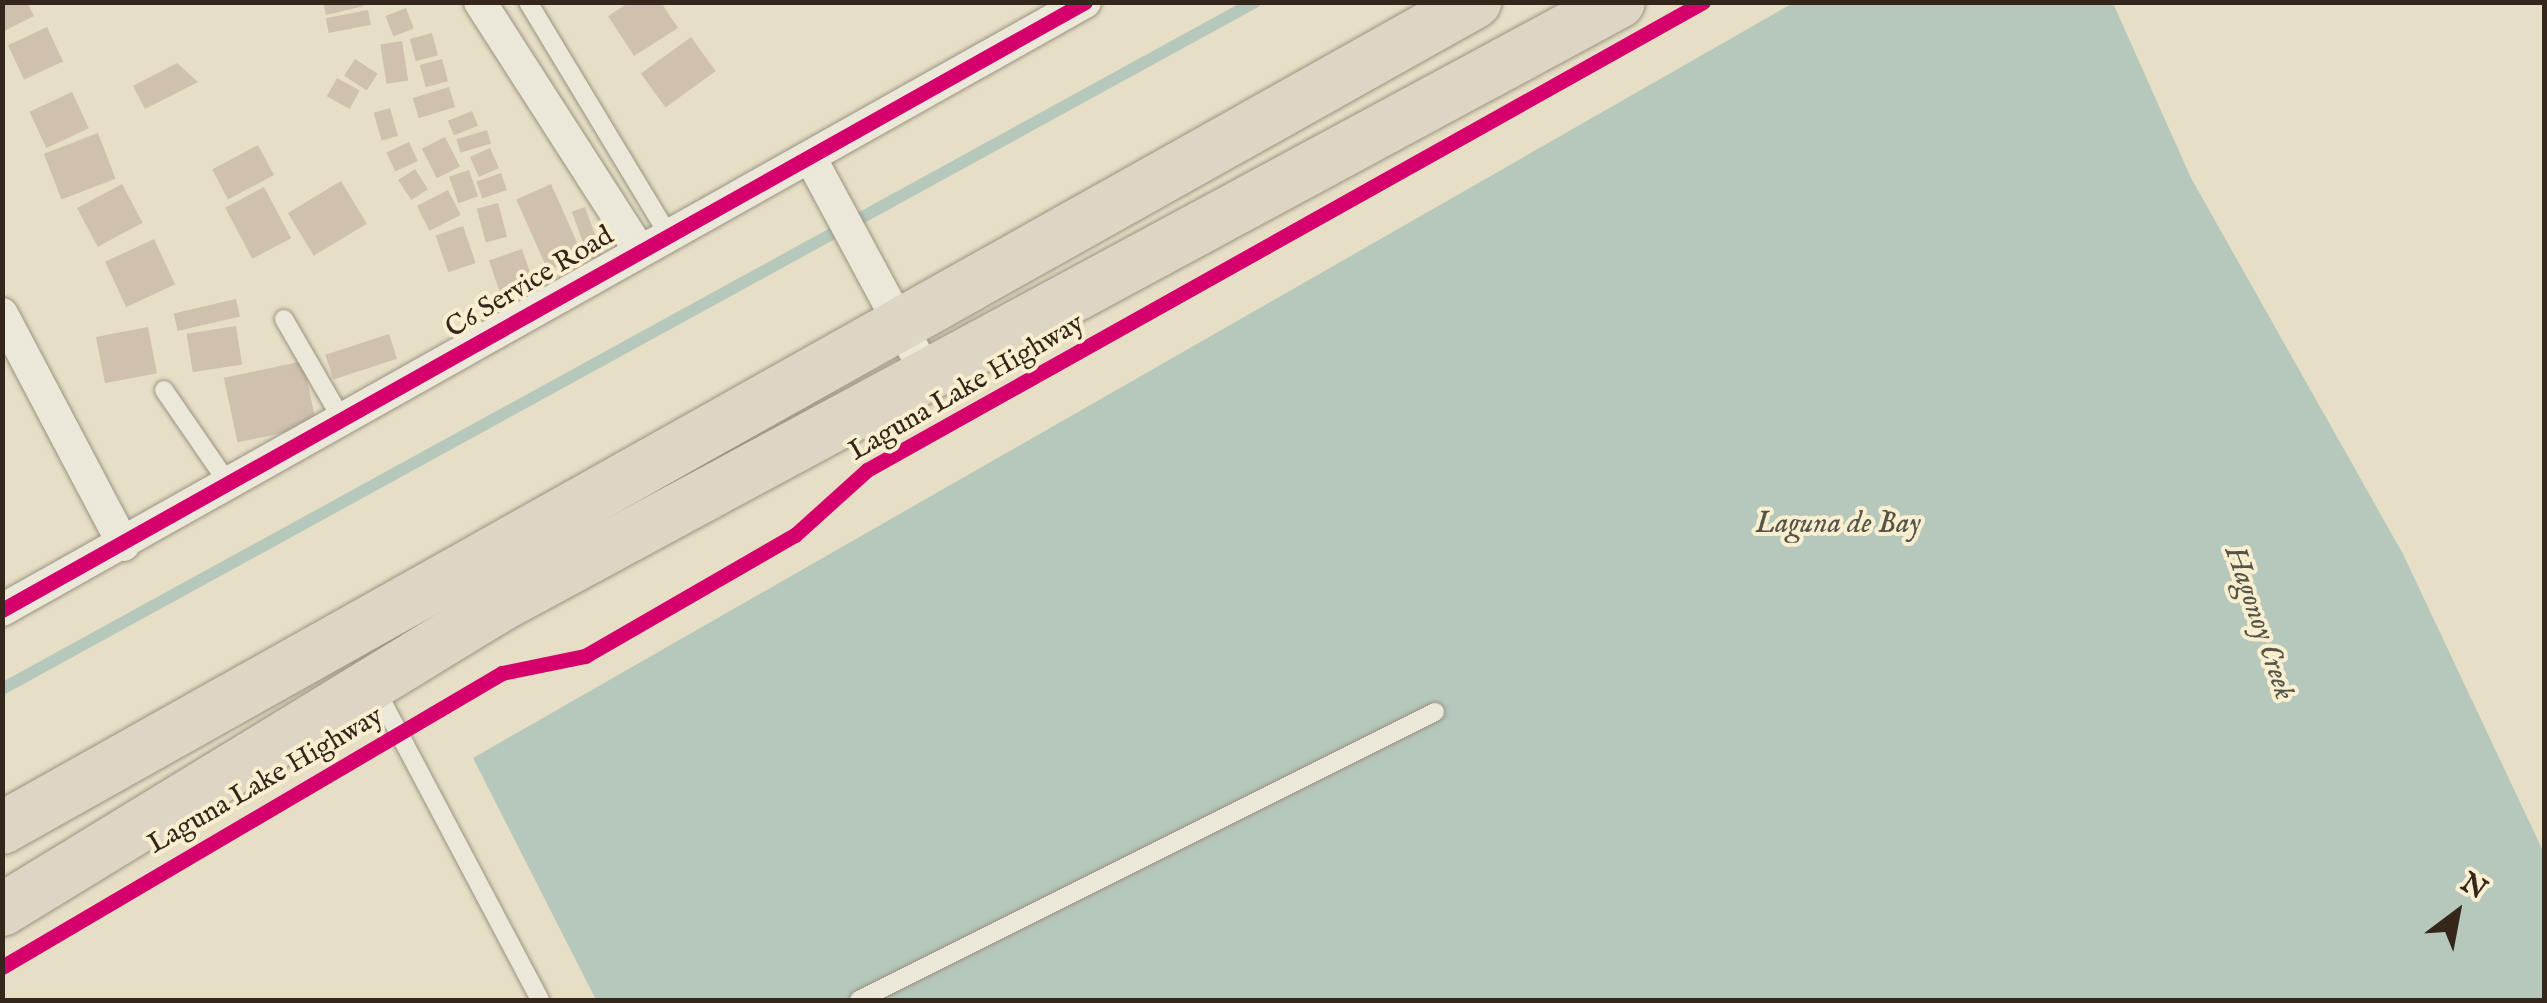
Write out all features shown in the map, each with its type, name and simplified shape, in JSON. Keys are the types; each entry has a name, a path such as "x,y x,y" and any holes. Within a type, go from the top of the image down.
{"main road":[{"path":"2,828 884,304 1475,2"},
{"name":"Laguna Lake Highway","path":"2,910 501,605 929,378 1619,2"}],"street":[{"path":"480,2 637,247"},
{"name":"C6 Service Road","path":"2,610 344,424 637,247 818,172 1049,11 1086,2"},
{"path":"818,172 884,304 929,378"},
{"path":"2,314 124,545"}],"lane":[{"path":"528,2 666,232"},
{"path":"284,319 344,424"},
{"path":"164,390 230,486"},
{"path":"373,683 540,1000"},
{"path":"859,1000 1434,712"}],"water":[{"name":"Laguna de Bay","path":"1793,3 2113,3 2191,178 2403,554 2544,853 2544,1000 596,1000 473,758"}],"building":[{"path":"2,2 27,2 34,16 2,32"},
{"path":"323,2 363,2 364,6 326,15"},
{"path":"630,2 661,2 678,28 634,56 608,16"},
{"path":"406,8 414,29 393,36 385,16"},
{"path":"368,10 371,25 329,33 326,18"},
{"path":"47,27 63,61 24,80 8,45"},
{"path":"432,33 438,55 416,61 410,39"},
{"path":"691,37 716,71 666,107 641,73"},
{"path":"402,41 408,81 387,84 380,44"},
{"path":"355,59 378,74 367,90 344,76"},
{"path":"442,59 448,81 426,87 420,65"},
{"path":"177,63 198,82 145,109 133,86"},
{"path":"337,78 360,91 350,109 327,96"},
{"path":"449,87 455,107 419,118 413,98"},
{"path":"72,92 89,128 46,148 29,112"},
{"path":"390,108 398,136 382,141 374,113"},
{"path":"472,111 478,126 454,136 448,121"},
{"path":"487,130 491,143 460,153 456,139"},
{"path":"98,133 116,179 61,200 44,154"},
{"path":"445,137 460,166 437,178 422,149"},
{"path":"409,142 418,161 395,172 386,153"},
{"path":"258,145 274,175 228,199 212,169"},
{"path":"490,148 499,168 479,177 470,157"},
{"path":"415,169 428,189 411,200 398,180"},
{"path":"469,170 478,196 458,203 449,177"},
{"path":"501,173 507,190 482,198 476,181"},
{"path":"341,181 367,224 314,256 288,213"},
{"path":"122,184 143,223 98,247 77,208"},
{"path":"551,184 583,255 548,271 516,199"},
{"path":"264,187 291,238 252,259 225,208"},
{"path":"448,190 461,215 430,231 417,206"},
{"path":"498,203 507,237 486,243 477,209"},
{"path":"585,207 602,255 589,260 572,212"},
{"path":"463,226 476,263 448,272 436,235"},
{"path":"154,239 175,284 126,307 105,262"},
{"path":"522,249 533,281 500,293 489,260"},
{"path":"236,299 240,317 178,331 174,313"},
{"path":"236,326 242,365 193,372 187,334"},
{"path":"148,327 157,373 105,383 96,337"},
{"path":"389,334 397,359 333,379 325,355"},
{"path":"303,361 317,426 237,442 224,378"}],"waterway":[{"path":"2,689 1255,2"}],"cycle path":[{"path":"2,610 1085,2"},
{"path":"2,967 502,673 585,656 795,535 867,470 1703,2"}],"water label":[{"name":"Hagonoy Creek","path":"2259,623"}]}
